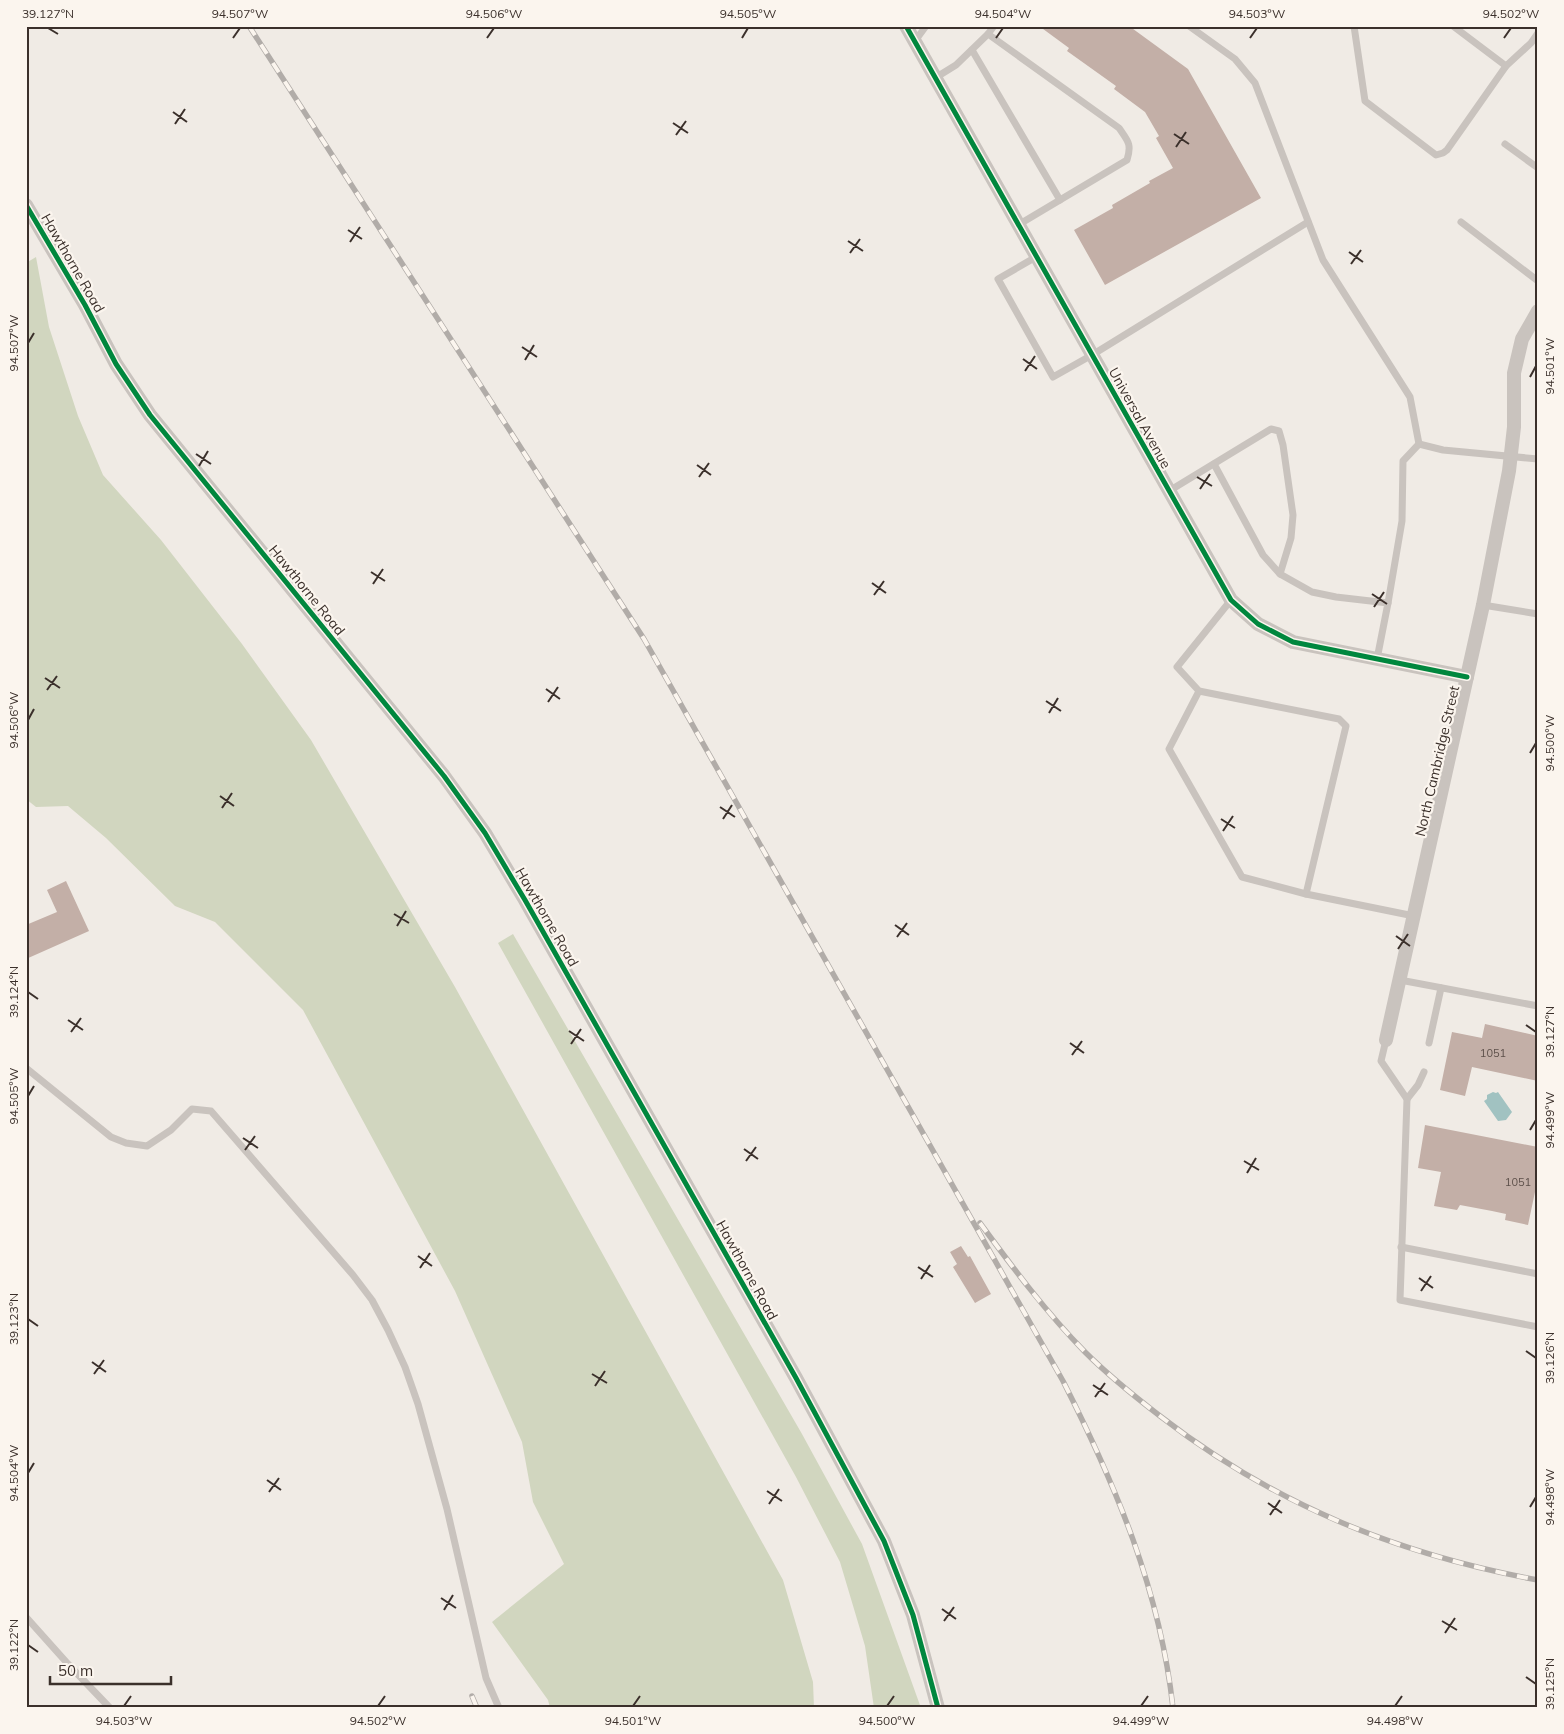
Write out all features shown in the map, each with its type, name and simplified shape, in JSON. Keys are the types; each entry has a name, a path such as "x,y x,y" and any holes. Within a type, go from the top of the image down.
{"street":[{"name":"Universal Avenue","path":"906,26 1168,491 1232,600 1258,624 1292,642 1467,677"},
{"name":"Hawthorne Road","path":"26,204 116,364 150,415 444,776 485,833 791,1370 884,1541 913,1615 938,1708"},
{"name":"North Cambridge Street","path":"1386,1040 1483,605 1510,456 1514,426 1514,373 1522,338 1538,311"}],"lane":[{"path":"914,41 926,26"},
{"path":"935,78 956,65 994,26"},
{"path":"1189,26 1235,60 1255,82 1323,260 1410,397 1419,444"},
{"path":"1354,26 1365,102 1436,155 1447,150 1506,66 1531,43 1538,33"},
{"path":"1453,26 1506,66"},
{"path":"988,34 1119,128 1129,142 1130,151 1127,160 1018,225"},
{"path":"972,50 1060,200"},
{"path":"1505,144 1538,168"},
{"path":"1036,257 998,279 1053,377 1308,222"},
{"path":"1461,222 1538,281"},
{"path":"1168,491 1271,429 1279,432 1283,445 1293,514 1290,538 1280,574"},
{"path":"1419,444 1443,450 1538,459"},
{"path":"1377,659 1402,522 1403,462 1419,444"},
{"path":"1214,464 1263,555 1280,574 1312,592 1336,597 1388,603"},
{"path":"1232,600 1177,667 1199,691 1339,719 1346,726 1306,894"},
{"path":"1483,605 1538,614"},
{"path":"1199,691 1168,749 1242,877 1306,894 1414,916"},
{"path":"1400,980 1538,1006"},
{"path":"1429,1043 1441,988"},
{"path":"1386,1040 1381,1061 1406,1098 1400,1300 1538,1327"},
{"path":"26,1068 111,1137 126,1143 147,1146 171,1130 192,1109 211,1111 353,1275 372,1300 405,1367 418,1404 447,1509 486,1678 499,1708"},
{"path":"1406,1098 1418,1085 1424,1072"},
{"path":"1401,1247 1538,1274"},
{"path":"26,1617 110,1708"}],"green space":[{"path":"36,257 49,327 78,416 103,475 161,540 242,644 311,740 455,987 783,1580 813,1682 814,1708 550,1708 548,1700 492,1622 564,1564 533,1502 522,1442 455,1291 303,1010 215,922 175,906 106,838 68,806 36,807 26,799 26,263"},
{"path":"513,934 802,1434 862,1544 921,1708 874,1708 865,1646 840,1562 796,1477 498,943"}],"water":[{"path":"1498,1092 1512,1112 1506,1120 1498,1121 1484,1101 1487,1099 1487,1095"}],"building":[{"path":"1039,26 1129,26 1188,69 1261,198 1105,285 1074,230 1113,208 1112,205 1173,168 1156,138 1159,136 1145,112 1114,89 1116,86 1067,51 1069,48"},
{"path":"66,881 89,931 26,959 26,925 57,912 47,890"},
{"path":"1485,1024 1538,1036 1538,1081 1472,1067 1465,1096 1440,1090 1452,1032 1482,1038"},
{"path":"1425,1125 1538,1147 1538,1193 1535,1192 1528,1225 1505,1220 1506,1214 1492,1211 1460,1205 1457,1210 1434,1206 1441,1172 1418,1168"},
{"path":"961,1246 968,1257 970,1256 991,1294 975,1303 953,1267 957,1264 950,1252"}],"railway":[{"path":"249,26 644,639 1063,1381 1101,1460 1133,1540 1158,1622 1167,1664 1173,1708"},
{"path":"980,1223 1043,1305 1085,1352 1141,1401 1203,1447 1247,1475 1292,1500 1338,1521 1386,1540 1435,1556 1538,1580"},
{"path":"472,1696 477,1708"}],"cycle path":[{"path":"906,26 1231,600 1258,624 1293,642 1467,677"},
{"path":"26,205 85,305 116,364 150,415 444,776 485,833 525,900 796,1378 884,1541 913,1615 938,1708"}]}
